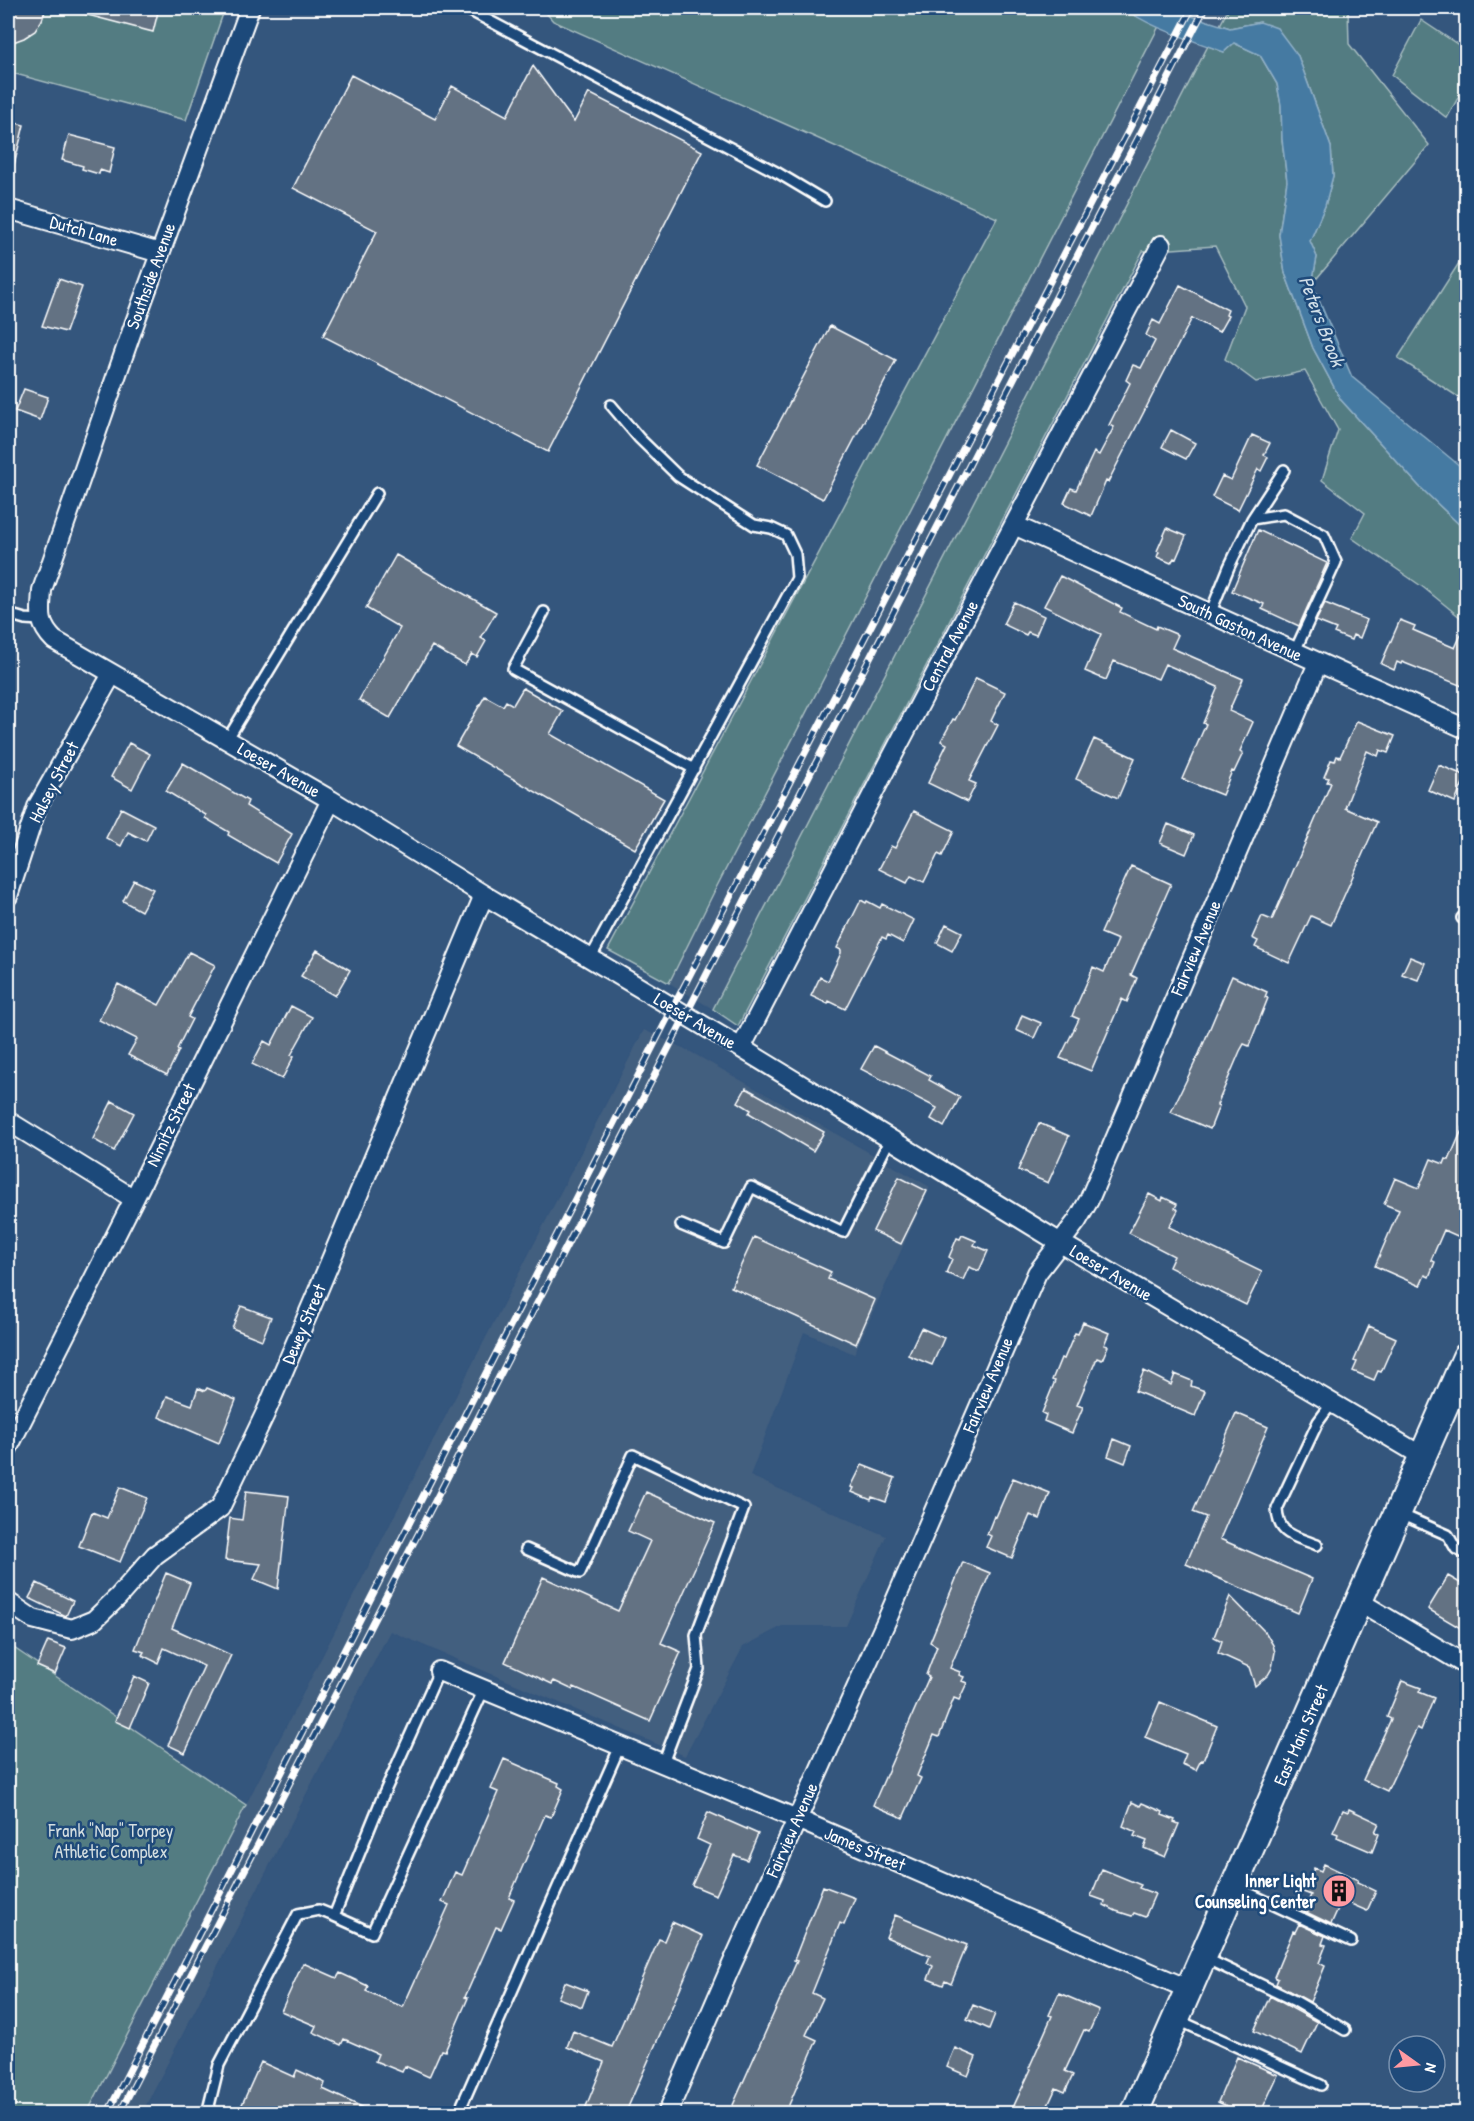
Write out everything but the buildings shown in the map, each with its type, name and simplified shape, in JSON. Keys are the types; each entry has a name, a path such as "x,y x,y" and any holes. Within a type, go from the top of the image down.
{"street":[{"name":"Southside Avenue","path":"40,620 42,590 57,546 159,253 250,8"},
{"name":"Dutch Lane","path":"8,209 159,253"},
{"name":"Central Avenue","path":"741,1048 1161,245"},
{"name":"South Gaston Avenue","path":"1014,525 1467,729"},
{"name":"Loeser Avenue","path":"40,620 46,632 54,640 331,800 484,895 1059,1242 1422,1456"},
{"name":"Fairview Avenue","path":"667,2114 889,1615 1037,1273 1077,1221 1089,1200 1318,663"},
{"name":"Halsey Street","path":"8,896 37,807 112,674"},
{"name":"Nimitz Street","path":"8,1448 135,1199 331,800"},
{"name":"Dewey Street","path":"8,1602 33,1619 72,1629 94,1620 155,1555 220,1508 265,1414 308,1315 484,895"},
{"path":"8,1121 135,1199"},
{"name":"East Main Street","path":"1134,2114 1467,1357"},
{"path":"1360,1602 1467,1665"},
{"name":"James Street","path":"439,1671 797,1819 1188,1989"}],"lane":[{"path":"465,8 770,168 825,201"},
{"path":"590,959 797,578 795,554 786,535 771,528 754,525 678,476 639,438 611,405"},
{"path":"1210,614 1252,519 1284,470"},
{"path":"227,740 377,493"},
{"path":"1252,519 1284,514 1324,535 1336,562 1294,652"},
{"path":"544,612 513,669 693,770"},
{"path":"8,614 40,620"},
{"path":"681,1225 723,1243 752,1187 843,1232 890,1139"},
{"path":"1317,1545 1285,1532 1277,1521 1277,1509 1318,1422 1332,1403"},
{"path":"526,1549 580,1573 633,1455 744,1508 696,1635 699,1669 663,1763"},
{"path":"1398,1513 1448,1534 1456,1549 1467,1554"},
{"path":"334,1916 382,1798 439,1671"},
{"path":"207,2114 219,2065 298,1914 319,1910 372,1934 484,1689"},
{"path":"458,2114 620,1746"},
{"path":"1234,1887 1351,1941"},
{"path":"1202,1957 1295,2001 1345,2030"},
{"path":"1175,2019 1321,2085"}],"shaded area":[{"path":"1169,8 1229,8 713,1009 669,983"},
{"path":"644,1030 689,1051 930,1187 854,1354 804,1332 750,1476 886,1536 846,1626 782,1626 743,1647 685,1756 390,1631 142,2113 87,2114"}],"green space":[{"path":"8,8 225,8 186,120 8,72"},
{"path":"542,8 1125,8 1132,14 1159,26 669,983 608,950 997,218 553,21"},
{"path":"1229,8 1348,8 1349,44 1429,145 1312,284 1317,257 1310,241 1325,206 1333,176 1331,147 1298,56 1260,22 1230,28 1220,25"},
{"path":"1421,20 1466,50 1466,83 1447,118 1392,75"},
{"path":"1234,43 1260,55 1277,84 1281,105 1287,181 1279,235 1285,273 1313,348 1341,400 1419,486 1466,531 1466,622 1424,588 1352,538 1365,513 1322,480 1338,430 1305,371 1256,382 1225,359 1245,306 1215,246 1143,251 738,1026 713,1009 1208,46 1224,52"},
{"path":"1466,252 1466,402 1398,358"},
{"name":"Frank \"Nap\" Torpey Athletic Complex","path":"8,1644 246,1805 87,2113 8,2113"}],"water":[{"name":"Peters Brook","path":"1125,8 1166,8 1230,28 1260,22 1277,28 1298,56 1331,147 1333,176 1325,206 1310,241 1317,257 1312,284 1352,377 1466,471 1466,531 1419,486 1341,400 1313,348 1285,273 1279,235 1287,181 1281,105 1277,84 1260,55 1234,43 1224,52 1158,27"}],"railway":[{"path":"107,2114 684,986 1192,8"},
{"path":"119,2114 1205,8"}],"place":[{"name":"Inner Light Counseling Center","path":"1339,1891"}]}
